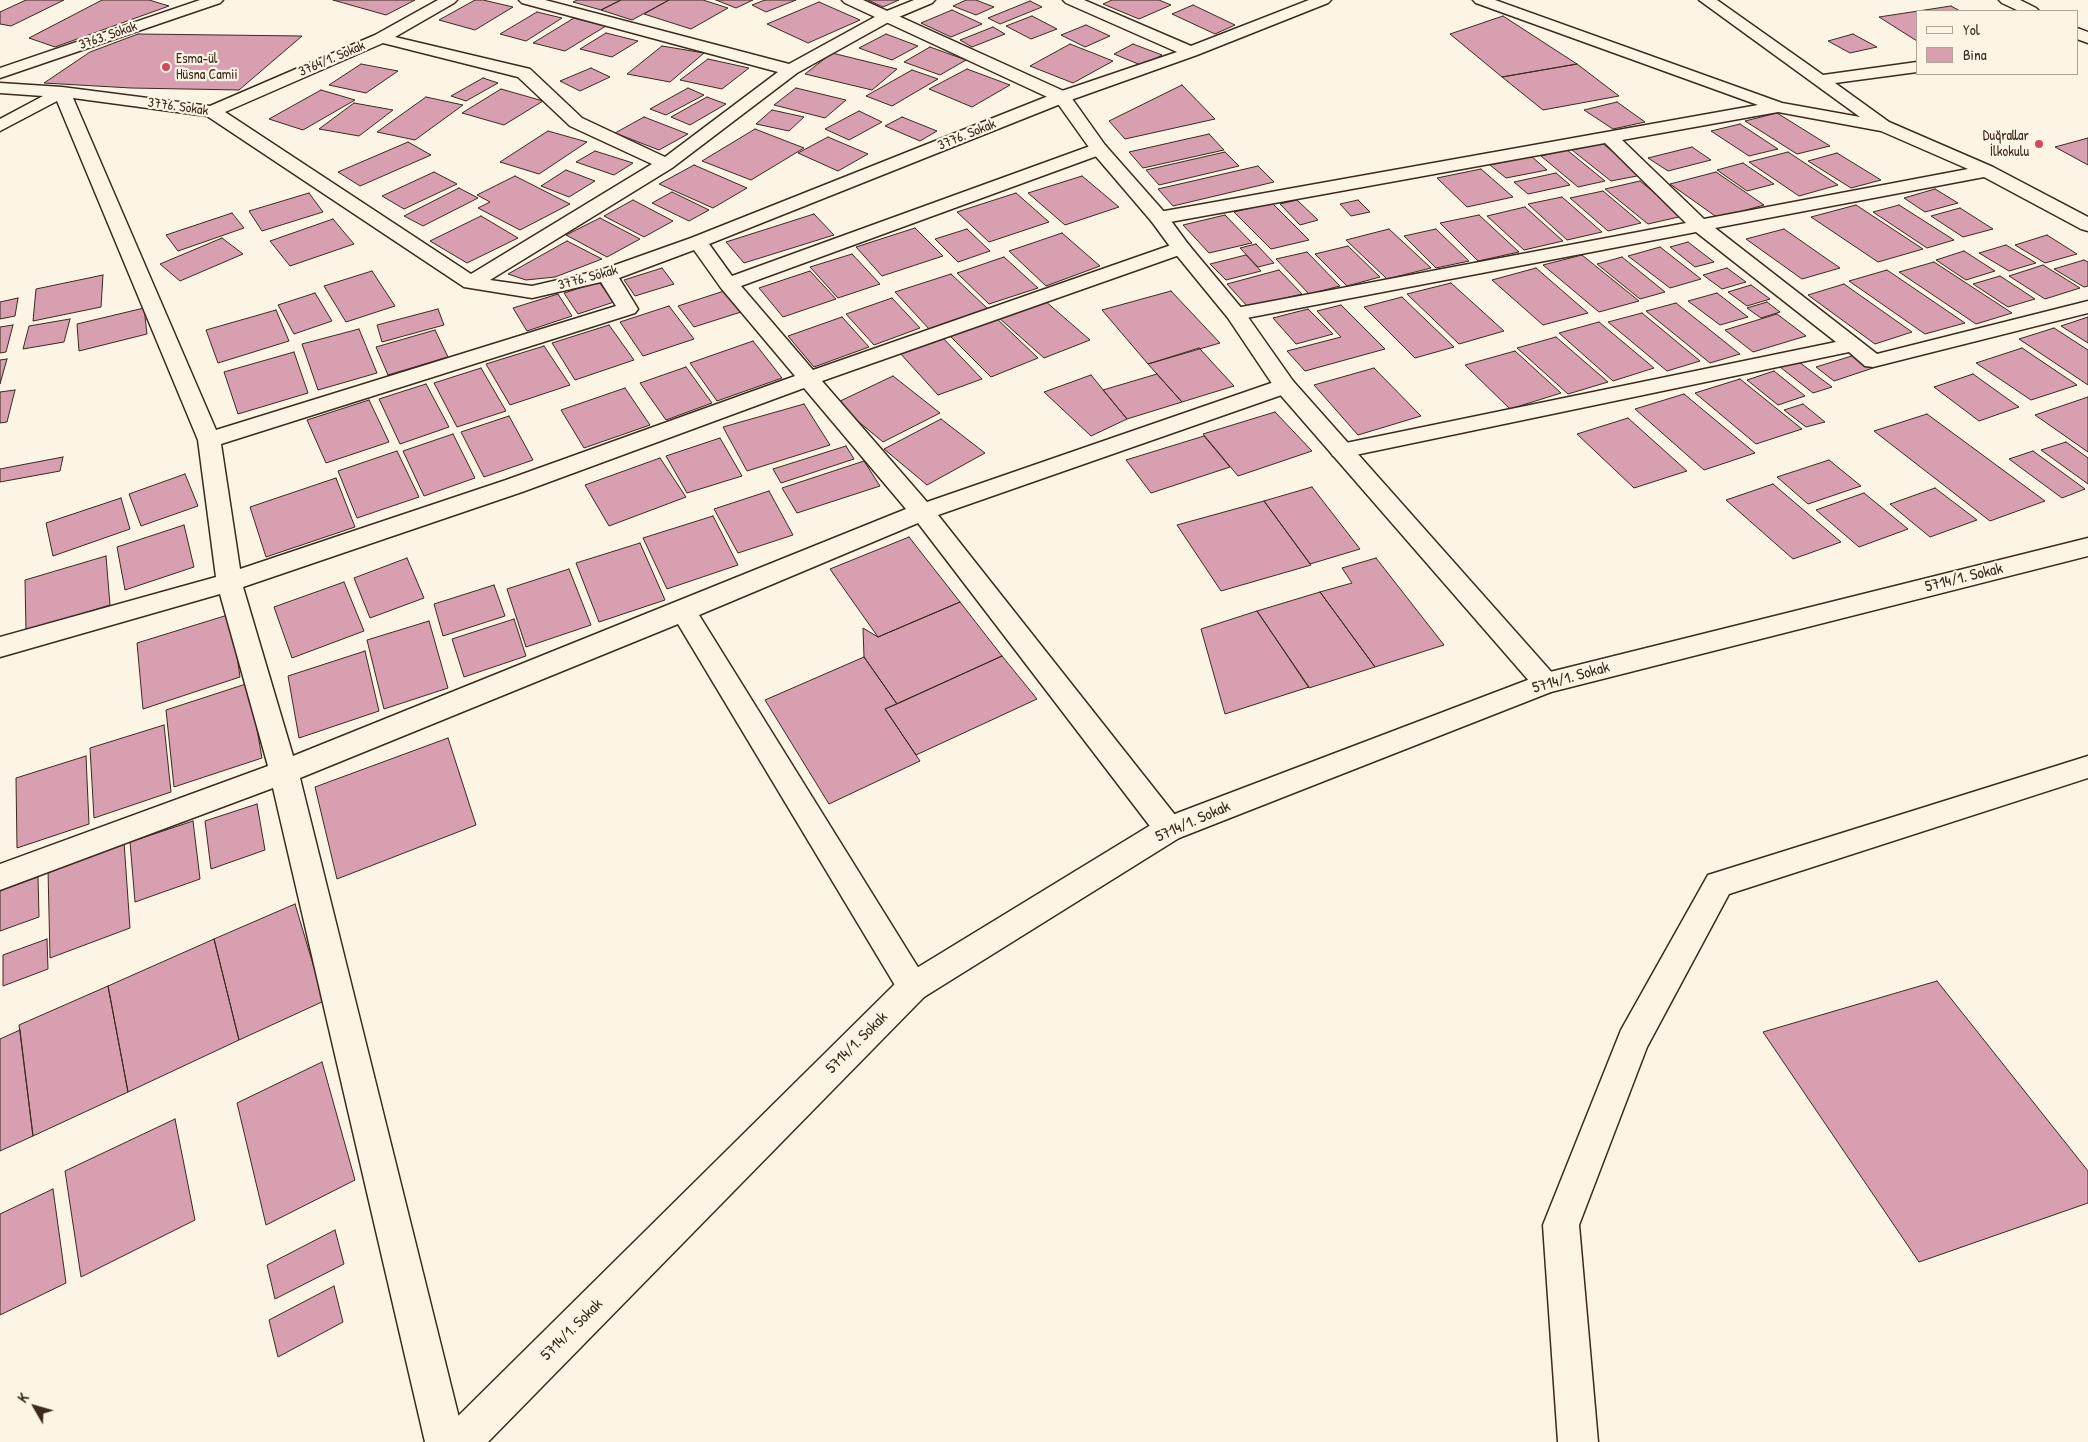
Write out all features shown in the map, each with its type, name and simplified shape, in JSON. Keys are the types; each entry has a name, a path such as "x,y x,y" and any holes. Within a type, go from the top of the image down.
{"street":[{"path":"184,0 208,2"},
{"name":"3764/1. Sokak","path":"212,111 381,38 449,0"},
{"path":"527,0 791,70"},
{"path":"850,0 1062,97 1099,150 1159,218 1181,248 1236,314 1285,386 1546,683"},
{"path":"471,283 666,164 791,70 888,16 927,0"},
{"path":"1071,0 1191,52"},
{"name":"3776. Sokak","path":"0,88 62,92 212,111 471,283 532,292 607,275 698,242 1062,97 1191,52 1318,0"},
{"path":"1481,0 1778,107 1886,127"},
{"path":"1706,0 1886,127 1987,171 2088,225"},
{"path":"2007,0 2029,10"},
{"name":"3763. Sokak","path":"0,73 208,2"},
{"path":"381,38 524,73 576,122 666,164"},
{"path":"1821,80 1916,67"},
{"path":"0,126 62,92 209,440 229,582 284,772 445,1442"},
{"path":"1159,218 1778,107"},
{"path":"1610,138 1700,226 1873,361 2088,307"},
{"path":"728,284 1099,150"},
{"path":"1236,314 1987,171"},
{"path":"698,242 728,284 922,512 1169,829"},
{"path":"0,647 229,582 514,486 807,379 1181,248"},
{"path":"209,440 628,309 607,275"},
{"path":"1341,451 1853,345"},
{"path":"0,877 284,772 922,512 1285,386"},
{"name":"5714/1. Sokak","path":"460,1442 913,987 1169,829 1546,683 2088,547"},
{"path":"683,611 913,987"},
{"path":"1578,1442 1561,1225 1633,1041 1718,884 2088,767"}],"building":[{"path":"26,0 64,0 11,26 0,24 0,12"},
{"path":"102,0 149,0 169,6 55,47 29,38"},
{"path":"333,0 415,0 386,15"},
{"path":"475,0 513,7 475,30 439,20"},
{"path":"577,0 621,0 601,10 573,2"},
{"path":"621,0 669,0 632,20 601,10"},
{"path":"669,0 703,0 728,8 691,29 644,14"},
{"path":"716,0 753,0 736,8"},
{"path":"765,0 796,0 766,12 752,5"},
{"path":"868,0 899,0 883,7"},
{"path":"966,0 976,0 994,7 976,15 953,6"},
{"path":"1112,0 1159,0 1171,5 1139,19 1103,4"},
{"path":"1030,1 1042,7 1000,24 988,18"},
{"path":"819,2 860,20 808,43 767,24"},
{"path":"1193,5 1235,25 1215,34 1172,14"},
{"path":"1951,6 1958,10 1925,10"},
{"path":"952,10 982,24 951,37 921,23"},
{"path":"1916,11 1916,40 1879,17"},
{"path":"537,12 562,18 526,41 500,34"},
{"path":"1032,16 1057,29 1031,39 1006,26"},
{"path":"1503,16 1577,64 1502,77 1450,34"},
{"path":"574,18 606,26 565,51 533,43"},
{"path":"1086,25 1110,36 1085,47 1061,35"},
{"path":"993,27 1005,34 972,47 960,40"},
{"path":"606,33 638,41 612,57 580,49"},
{"name":"Esma-ül Hüsna Camii","path":"138,34 302,36 239,90 131,88 44,83 90,52"},
{"path":"886,34 918,46 892,60 859,48"},
{"path":"1853,34 1877,47 1850,53 1828,41"},
{"path":"1070,44 1113,61 1073,83 1030,66"},
{"path":"1133,44 1162,55 1143,66 1114,54"},
{"path":"662,46 704,53 670,82 627,74"},
{"path":"930,47 966,60 940,75 904,62"},
{"path":"832,53 897,69 872,90 805,74"},
{"path":"708,59 749,68 722,89 680,80"},
{"path":"361,64 398,71 366,93 329,85"},
{"path":"1577,64 1619,96 1543,110 1502,77"},
{"path":"591,68 610,77 580,91 560,81"},
{"path":"967,69 1010,85 972,107 929,89"},
{"path":"912,70 938,79 892,106 866,96"},
{"path":"483,78 498,83 466,101 451,96"},
{"path":"1182,85 1215,119 1125,139 1109,121"},
{"path":"688,88 704,95 666,115 650,109"},
{"path":"796,88 846,100 825,118 774,105"},
{"path":"501,89 543,101 504,125 462,113"},
{"path":"321,90 355,100 303,130 269,119"},
{"path":"426,97 463,105 415,140 377,132"},
{"path":"707,97 726,104 690,125 671,117"},
{"path":"1617,102 1645,122 1613,129 1584,110"},
{"path":"354,103 393,110 359,136 319,129"},
{"path":"772,110 804,117 789,131 756,124"},
{"path":"859,111 882,122 849,140 825,129"},
{"path":"1777,113 1830,146 1797,154 1745,121"},
{"path":"644,117 688,134 659,150 615,133"},
{"path":"902,117 937,131 920,141 885,126"},
{"path":"1740,124 1778,149 1749,156 1711,131"},
{"path":"755,129 804,148 751,180 702,161"},
{"path":"548,131 587,142 539,174 500,162"},
{"path":"1209,134 1224,150 1143,168 1129,152"},
{"path":"828,137 868,154 838,171 798,153"},
{"path":"2088,138 2088,165 2055,147"},
{"path":"408,142 431,155 360,186 338,172"},
{"path":"1602,143 1642,175 1611,181 1572,150"},
{"path":"1692,147 1711,160 1668,171 1648,158"},
{"path":"1567,150 1605,181 1578,187 1541,156"},
{"path":"595,151 633,163 614,175 576,162"},
{"path":"1225,152 1239,166 1159,185 1146,170"},
{"path":"1788,152 1838,185 1799,196 1749,162"},
{"path":"1837,153 1881,180 1851,188 1808,161"},
{"path":"1531,156 1547,170 1506,178 1490,165"},
{"path":"1743,163 1774,184 1747,191 1717,170"},
{"path":"694,165 747,188 713,208 659,184"},
{"path":"1258,166 1274,182 1173,206 1158,189"},
{"path":"1481,169 1513,197 1467,207 1437,178"},
{"path":"566,170 595,181 569,197 541,186"},
{"path":"434,172 457,184 404,209 382,196"},
{"path":"1716,172 1764,205 1718,218 1670,184"},
{"path":"1556,173 1570,185 1528,194 1514,182"},
{"path":"515,176 570,204 520,230 478,208 490,202 477,195"},
{"path":"1082,176 1119,207 1065,225 1028,193"},
{"path":"1640,181 1683,216 1648,224 1605,189"},
{"path":"459,188 478,198 423,226 404,216"},
{"path":"1935,189 1958,203 1925,212 1904,198"},
{"path":"1603,191 1641,223 1608,231 1570,198"},
{"path":"672,192 709,210 689,221 652,203"},
{"path":"309,193 323,212 262,231 249,211"},
{"path":"1016,193 1049,222 989,242 957,212"},
{"path":"1562,197 1602,232 1567,240 1528,204"},
{"path":"633,200 673,221 644,237 604,216"},
{"path":"1297,200 1318,220 1300,225 1280,204"},
{"path":"1358,200 1370,212 1351,216 1340,204"},
{"path":"1272,203 1309,240 1271,249 1234,212"},
{"path":"1856,205 1923,249 1878,262 1811,217"},
{"path":"1899,205 1954,240 1927,248 1873,212"},
{"path":"1525,207 1563,241 1524,250 1487,216"},
{"path":"1960,208 1993,229 1963,237 1931,216"},
{"path":"232,213 244,228 178,251 166,235"},
{"path":"814,214 834,235 744,263 726,242"},
{"path":"1225,215 1252,243 1209,253 1183,225"},
{"path":"1479,215 1519,252 1478,261 1440,223"},
{"path":"481,216 518,238 467,263 430,241"},
{"path":"600,218 640,239 607,257 566,235"},
{"path":"333,219 354,244 290,266 270,241"},
{"path":"915,228 943,256 882,276 856,247"},
{"path":"967,229 990,251 958,262 935,239"},
{"path":"1389,229 1431,268 1387,279 1346,240"},
{"path":"1436,229 1469,261 1436,268 1404,236"},
{"path":"1784,229 1840,268 1802,279 1746,239"},
{"path":"1062,233 1100,266 1046,286 1009,251"},
{"path":"2047,235 2077,254 2045,263 2015,245"},
{"path":"222,238 243,254 180,281 160,264"},
{"path":"567,241 602,259 555,277 526,280 508,274"},
{"path":"1688,242 1714,262 1695,267 1670,247"},
{"path":"1256,244 1274,263 1258,267 1240,248"},
{"path":"2006,245 2036,263 2009,271 1979,253"},
{"path":"1348,246 1380,277 1347,286 1315,254"},
{"path":"1660,247 1701,279 1670,288 1628,256"},
{"path":"1964,251 1995,271 1966,280 1936,260"},
{"path":"1307,252 1340,286 1309,294 1276,259"},
{"path":"852,254 880,284 838,298 810,267"},
{"path":"1246,255 1261,271 1226,280 1210,264"},
{"path":"1582,255 1639,301 1599,312 1543,265"},
{"path":"1004,257 1038,288 989,304 957,273"},
{"path":"1622,257 1665,292 1640,299 1597,264"},
{"path":"2084,260 2088,262 2088,286 2084,287 2054,269"},
{"path":"1934,262 2012,313 1976,324 1899,272"},
{"path":"2043,265 2080,288 2045,299 2009,276"},
{"path":"662,268 674,284 635,296 624,280"},
{"path":"1536,268 1588,313 1543,325 1492,280"},
{"path":"1727,268 1746,282 1722,289 1703,275"},
{"path":"1279,270 1302,294 1248,307 1227,284"},
{"path":"1887,270 1965,323 1925,334 1849,281"},
{"path":"372,271 395,306 346,322 324,286"},
{"path":"810,271 836,299 783,317 759,288"},
{"path":"951,274 988,309 930,330 895,292"},
{"path":"103,275 101,307 33,321 36,289"},
{"path":"2000,276 2035,299 2008,307 1973,284"},
{"path":"599,282 614,302 578,314 564,293"},
{"path":"1451,283 1504,331 1459,344 1407,294"},
{"path":"1844,284 1912,332 1875,344 1808,295"},
{"path":"1751,285 1770,299 1747,306 1728,292"},
{"path":"724,291 741,312 694,327 678,306"},
{"path":"1171,291 1220,343 1148,364 1102,310"},
{"path":"315,293 332,321 294,334 278,305"},
{"path":"1717,293 1748,317 1720,325 1688,301"},
{"path":"558,294 572,316 527,331 513,308"},
{"path":"1402,297 1454,347 1415,358 1364,307"},
{"path":"18,298 15,316 0,319 0,302"},
{"path":"892,298 920,328 874,345 846,314"},
{"path":"1044,300 1090,340 1044,358 998,317"},
{"path":"1767,302 1780,312 1761,318 1747,308"},
{"path":"1676,303 1740,354 1710,363 1646,311"},
{"path":"1341,305 1385,349 1305,371 1287,351 1341,337 1317,311"},
{"path":"669,306 694,339 643,356 620,322"},
{"path":"144,308 147,334 79,351 77,324"},
{"path":"438,309 444,325 382,342 377,325"},
{"path":"1308,309 1333,334 1296,344 1273,318"},
{"path":"276,310 289,341 218,363 206,330"},
{"path":"1642,313 1700,361 1667,371 1608,322"},
{"path":"1777,314 1806,336 1753,352 1725,330"},
{"path":"842,317 869,347 814,367 788,336"},
{"path":"995,317 1038,358 991,377 949,335"},
{"path":"2088,317 2088,343 2061,326"},
{"path":"70,319 64,342 23,349 29,326"},
{"path":"1599,322 1654,368 1613,381 1559,333"},
{"path":"13,325 6,352 0,353 0,327"},
{"path":"609,325 634,360 575,380 552,343"},
{"path":"2054,328 2088,350 2088,385 2019,339"},
{"path":"359,329 377,373 318,390 302,344"},
{"path":"435,330 448,357 388,375 376,347"},
{"path":"942,337 982,379 938,395 899,352"},
{"path":"1556,337 1608,382 1568,394 1517,348"},
{"path":"753,341 782,378 717,401 690,363"},
{"path":"544,346 570,385 510,405 486,364"},
{"path":"1199,348 1234,386 1182,402 1148,364"},
{"path":"2022,348 2077,385 2031,400 1976,363"},
{"path":"1515,351 1561,393 1510,409 1465,365"},
{"path":"294,352 308,393 238,414 224,372"},
{"path":"1855,355 1873,368 1834,381 1816,367"},
{"path":"7,359 0,384 0,360"},
{"path":"1799,362 1832,387 1813,393 1780,367"},
{"path":"686,367 712,403 666,420 640,383"},
{"path":"481,368 506,411 457,427 434,383"},
{"path":"1374,368 1421,416 1358,435 1314,385"},
{"path":"1774,371 1805,396 1778,405 1747,380"},
{"path":"1157,374 1182,402 1127,419 1103,390"},
{"path":"1973,374 2019,407 1979,421 1934,387"},
{"path":"1091,375 1127,419 1091,436 1044,392"},
{"path":"893,376 940,413 883,442 836,403"},
{"path":"1740,379 1802,429 1756,444 1695,393"},
{"path":"426,384 449,427 400,444 379,399"},
{"path":"625,388 650,425 584,448 561,410"},
{"path":"15,390 7,422 0,423 0,392"},
{"path":"1684,394 1755,453 1704,470 1635,409"},
{"path":"2088,397 2088,452 2035,415"},
{"path":"369,400 389,442 326,463 307,420"},
{"path":"804,404 830,445 747,471 723,427"},
{"path":"1803,404 1825,422 1806,427 1784,410"},
{"path":"1275,412 1312,451 1238,476 1203,434"},
{"path":"1927,414 2045,501 1990,521 1874,431"},
{"path":"509,416 533,460 484,477 461,432"},
{"path":"1628,418 1687,471 1634,488 1577,434"},
{"path":"941,419 985,453 927,485 884,449"},
{"path":"453,434 475,478 424,496 403,451"},
{"path":"1204,436 1230,467 1151,493 1126,460"},
{"path":"720,438 742,476 687,493 666,456"},
{"path":"2066,442 2088,458 2088,484 2041,450"},
{"path":"846,446 854,459 781,483 773,469"},
{"path":"397,451 419,497 357,518 338,471"},
{"path":"2033,451 2085,489 2062,498 2009,459"},
{"path":"63,457 60,471 0,482 0,469"},
{"path":"660,458 686,497 609,526 585,485"},
{"path":"1829,460 1861,486 1808,504 1777,477"},
{"path":"864,461 880,486 797,513 782,488"},
{"path":"185,474 198,506 141,526 129,494"},
{"path":"336,478 355,527 266,557 250,507"},
{"path":"1773,484 1841,542 1793,559 1726,500"},
{"path":"1312,487 1360,549 1310,564 1264,501"},
{"path":"1935,488 1977,520 1930,537 1890,504"},
{"path":"769,491 793,535 738,553 714,509"},
{"path":"1864,493 1908,529 1859,547 1816,510"},
{"path":"121,498 130,529 53,556 46,523"},
{"path":"1264,501 1311,565 1221,591 1177,525"},
{"path":"713,516 738,565 667,589 643,538"},
{"path":"184,525 194,567 125,590 117,547"},
{"path":"909,537 960,602 878,637 830,569"},
{"path":"640,543 665,600 599,622 576,563"},
{"path":"106,556 110,605 26,631 25,580"},
{"path":"407,558 424,598 370,618 354,578"},
{"path":"1376,558 1444,645 1375,667 1320,592 1352,583 1342,568"},
{"path":"569,569 591,625 526,647 507,589"},
{"path":"344,582 364,631 292,658 274,607"},
{"path":"494,585 505,616 443,636 434,604"},
{"path":"1320,592 1375,667 1309,688 1257,611"},
{"path":"960,602 1002,656 897,704 864,657 863,628 878,637"},
{"path":"1257,611 1309,687 1225,714 1201,629"},
{"path":"231,614 240,677 143,709 137,643"},
{"path":"514,619 526,656 464,677 452,639"},
{"path":"429,621 448,688 384,709 367,640"},
{"path":"365,651 379,711 299,738 288,676"},
{"path":"1002,656 1037,699 916,755 885,709"},
{"path":"864,657 897,704 885,709 920,761 829,804 765,700"},
{"path":"249,683 262,758 174,787 166,710"},
{"path":"164,725 171,792 94,818 90,748"},
{"path":"448,738 476,825 337,879 315,787"},
{"path":"86,756 89,824 17,848 16,778"},
{"path":"257,804 265,850 211,869 205,821"},
{"path":"193,821 200,879 135,902 130,842"},
{"path":"124,842 130,928 50,958 48,869"},
{"path":"38,877 39,917 0,931 0,890"},
{"path":"295,904 324,1001 239,1040 214,939"},
{"path":"47,939 48,969 3,986 3,955"},
{"path":"214,939 239,1040 128,1092 108,986"},
{"path":"1937,981 2088,1171 2088,1203 1919,1262 1763,1032"},
{"path":"108,986 128,1092 33,1136 19,1025"},
{"path":"20,1030 33,1136 0,1151 0,1039"},
{"path":"322,1062 355,1180 266,1225 237,1103"},
{"path":"175,1119 195,1220 81,1277 65,1171"},
{"path":"53,1189 66,1283 0,1315 0,1214"},
{"path":"335,1230 344,1264 275,1299 267,1265"},
{"path":"334,1286 343,1322 278,1357 269,1320"}],"place":[{"name":"Esma-ül Hüsna Camii","path":"166,67"},
{"name":"Duğrallar İlkokulu","path":"2039,144"}]}
